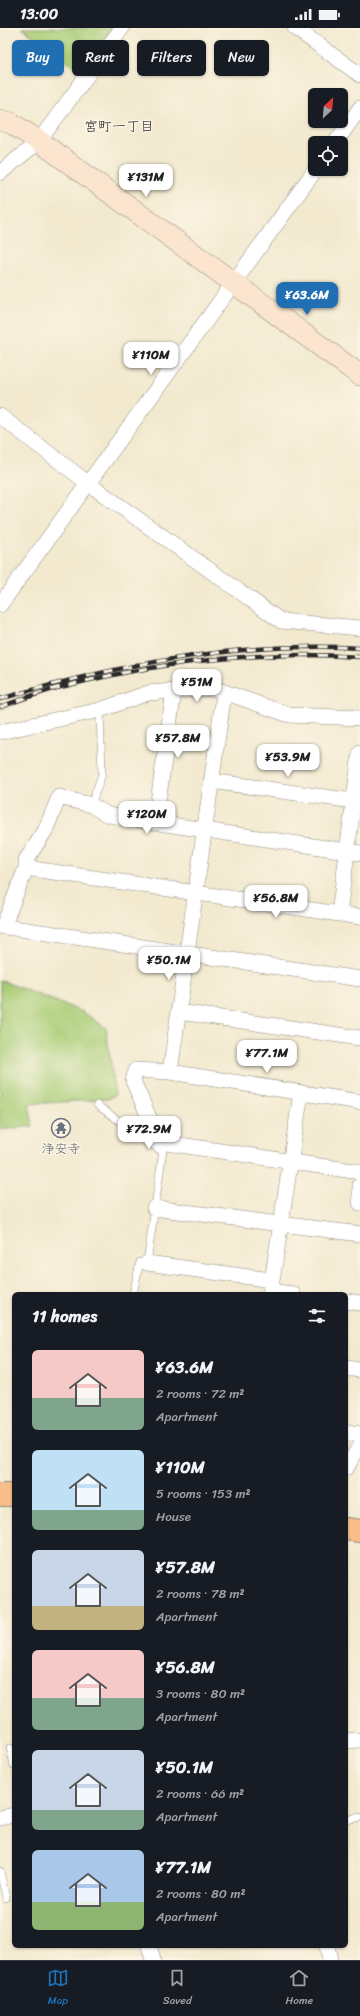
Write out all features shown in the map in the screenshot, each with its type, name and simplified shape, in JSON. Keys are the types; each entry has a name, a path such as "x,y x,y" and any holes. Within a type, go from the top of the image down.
{"main road":[{"path":"0,1495 12,1495"},
{"path":"348,1529 360,1531"}],"street":[{"path":"0,173 39,141 122,28"},
{"path":"295,28 360,75"},
{"path":"340,136 360,108"},
{"path":"0,120 11,123 39,141 360,375"},
{"path":"0,605 311,176"},
{"path":"0,416 89,484 281,621 360,628"},
{"path":"0,732 100,710 148,693 212,688 289,715 360,718"},
{"path":"155,823 174,691"},
{"path":"170,1072 224,693"},
{"path":"339,914 353,853 360,753"},
{"path":"211,781 357,802"},
{"path":"353,853 118,817 106,814 91,805 59,797 46,831 26,860 26,868 2,927 360,979"},
{"path":"26,868 360,917"},
{"path":"179,1012 360,1038"},
{"path":"360,1102 170,1072 136,1070 133,1081 163,1147 360,1172"},
{"path":"270,1288 301,1093"},
{"path":"360,1185 360,1203"},
{"path":"154,1208 360,1234"},
{"path":"147,1263 285,1292"},
{"path":"348,1301 360,1303"},
{"path":"348,1368 360,1370"},
{"path":"348,1432 360,1434"},
{"path":"348,1465 360,1446"},
{"path":"348,1741 360,1740"},
{"path":"0,1818 12,1815"},
{"path":"150,1948 153,1960"},
{"path":"327,1948 330,1960"}],"lane":[{"path":"91,805 102,774 100,710"},
{"path":"98,1105 163,1147 147,1263 140,1262 133,1292"},
{"path":"10,1748 12,1756"},
{"path":"348,1820 360,1817"},
{"path":"0,1871 6,1898"}],"green space":[{"path":"22,28 113,28 104,40 72,40 72,65 64,59 64,40 38,40"},
{"path":"0,980 83,1012 106,1028 115,1095 108,1099 29,1104 33,1126 0,1130"}],"railway":[{"path":"0,699 88,676 178,658 268,648 360,648"},
{"path":"0,707 61,687 98,678 172,665 209,660 285,655 360,657"}],"place":[{"name":"浄安寺","path":"61,1128"}],"district":[{"name":"宮町一丁目","path":"119,126"}]}
